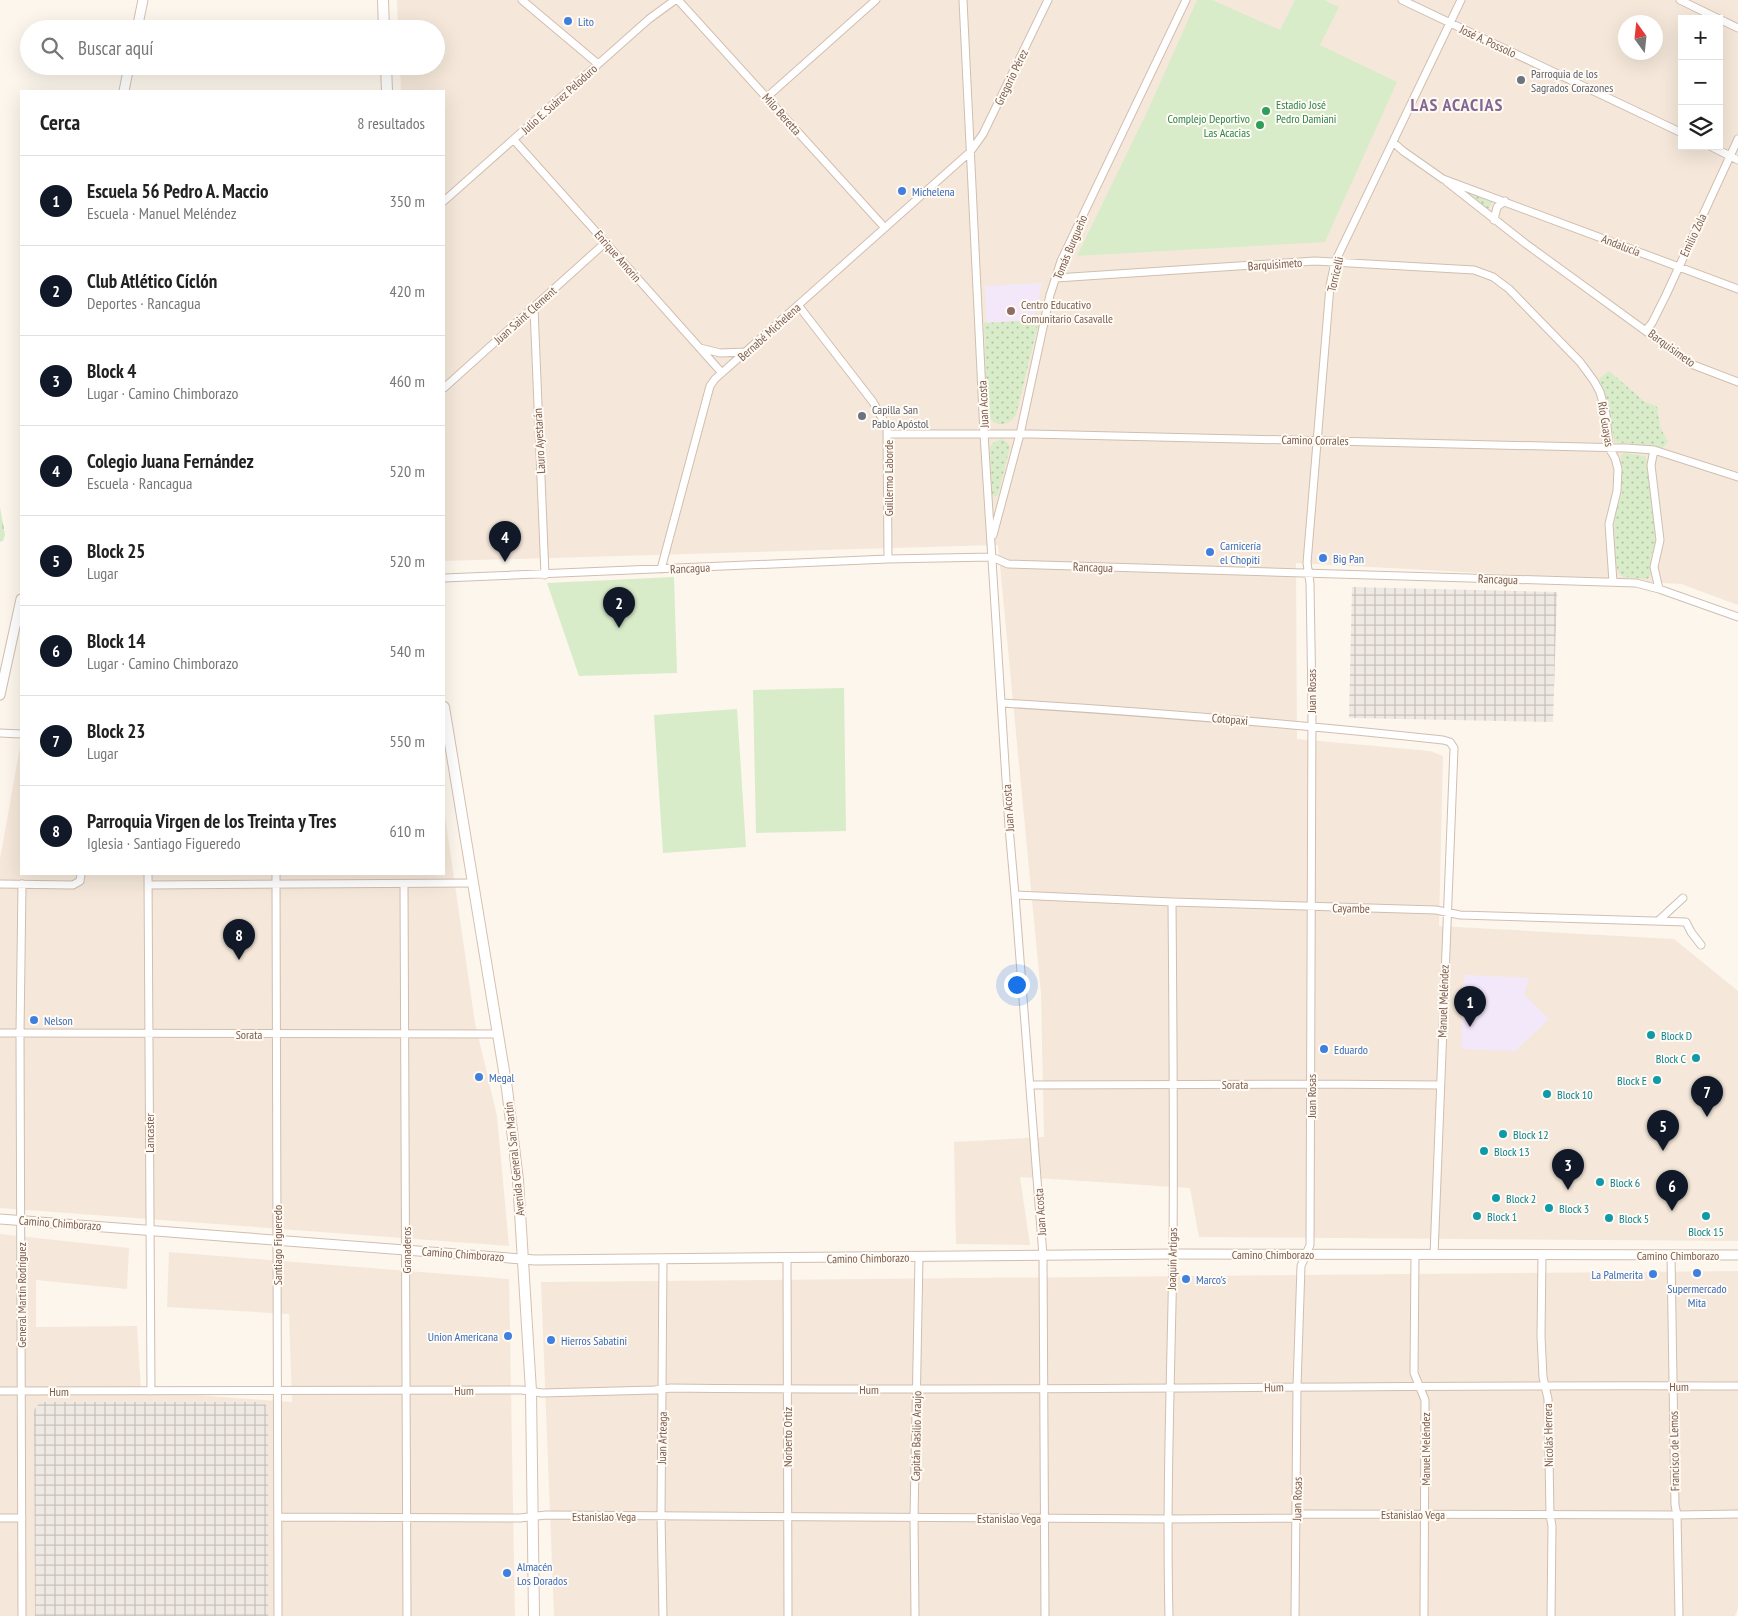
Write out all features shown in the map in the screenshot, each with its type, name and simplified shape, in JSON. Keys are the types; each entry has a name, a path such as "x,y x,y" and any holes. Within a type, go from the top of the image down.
{"main road":[{"path":"383,0 384,20"},
{"path":"386,75 387,90"},
{"name":"Avenida General San Martín","path":"445,720 507,1089 518,1180 531,1391 534,1616"}],"street":[{"path":"139,20 143,0"},
{"path":"522,0 598,64"},
{"name":"Julio E. Suárez Peloduro","path":"445,200 648,19 676,0"},
{"name":"Milo Beretta","path":"676,0 767,97 885,228"},
{"path":"767,97 876,0"},
{"name":"Juan Acosta","path":"963,0 984,434 1002,703 1008,827 1015,894 1043,1256 1045,1616"},
{"name":"Gregorio Pérez","path":"970,152 983,134 1048,0"},
{"name":"Tomás Burgueño","path":"991,540 1020,434 1050,295 1061,261 1186,0"},
{"name":"José A. Possolo","path":"1402,0 1678,131"},
{"name":"Torricelli","path":"1309,574 1307,563 1330,286 1335,262 1462,0"},
{"path":"1680,0 1711,15"},
{"path":"1723,21 1738,28"},
{"path":"124,90 127,75"},
{"name":"Enrique Amorín","path":"514,140 722,373"},
{"name":"Emilio Zola","path":"1646,330 1655,316 1738,140"},
{"name":"Andalucía","path":"1394,143 1402,151 1443,179 1504,200 1738,289"},
{"path":"1718,150 1738,160"},
{"name":"Bernabé Michelena","path":"661,569 708,392 715,379 970,152"},
{"name":"Barquisimeto","path":"1443,179 1494,220 1691,364 1738,382"},
{"path":"1494,220 1497,207 1504,200"},
{"name":"Juan Saint Clement","path":"445,387 606,242"},
{"name":"Barquisimeto","path":"1056,278 1315,261 1474,270 1493,276"},
{"name":"Río Guayas","path":"1493,276 1516,295 1580,362 1594,381 1604,403 1609,448 1616,458 1618,469 1617,491 1609,524 1613,582"},
{"name":"Guillermo Laborde","path":"798,305 873,402 884,420 888,434 888,559"},
{"name":"Lauro Ayestarán","path":"534,308 545,575"},
{"path":"700,348 720,353 747,352"},
{"name":"Camino Corrales","path":"888,434 1020,434 1318,440 1654,450 1738,477"},
{"path":"1654,450 1651,465 1660,540 1654,567 1659,589"},
{"name":"Rancagua","path":"445,578 888,559 992,557 1008,564 1636,583 1659,589 1738,617"},
{"name":"Juan Rosas","path":"1295,1616 1297,1387 1302,1266 1310,1245 1311,726 1309,574"},
{"path":"0,694 20,604"},
{"name":"Cotopaxi","path":"1002,703 1122,710 1311,726 1443,740 1450,742 1454,748"},
{"path":"0,733 20,734"},
{"name":"Manuel Meléndez","path":"1434,1255 1454,748"},
{"path":"0,884 73,885 79,882 81,875"},
{"name":"Lancaster","path":"148,875 151,1391"},
{"name":"Santiago Figueredo","path":"276,875 278,1616"},
{"path":"148,885 472,883"},
{"name":"General Martín Rodríguez","path":"22,884 20,1034 22,1616"},
{"name":"Granaderos","path":"404,884 407,1616"},
{"name":"Cayambe","path":"1015,894 1172,902 1436,910 1460,915 1686,922 1701,945"},
{"path":"1658,921 1684,898"},
{"name":"Joaquín Artigas","path":"1169,1616 1170,1388 1173,1254 1172,902"},
{"name":"Sorata","path":"0,1033 498,1034"},
{"name":"Sorata","path":"1030,1085 1440,1085"},
{"name":"Camino Chimborazo","path":"0,1219 524,1259 663,1260 1173,1254 1738,1255"},
{"name":"Manuel Meléndez","path":"1415,1255 1414,1373 1425,1400 1424,1616"},
{"name":"Nicolás Herrera","path":"1542,1255 1541,1336 1543,1378 1548,1399 1550,1515 1552,1526 1551,1616"},
{"name":"Francisco de Lemos","path":"1671,1255 1674,1505 1677,1515 1679,1616"},
{"name":"Capitán Basilio Araujo","path":"915,1616 914,1518 919,1257"},
{"name":"Norberto Ortiz","path":"787,1259 788,1616"},
{"name":"Juan Arteaga","path":"662,1616 663,1260"},
{"name":"Hum","path":"0,1391 407,1390 531,1391 542,1393 671,1388 1738,1386"},
{"name":"Estanislao Vega","path":"278,1517 788,1516 1169,1519 1297,1518 1303,1514 1738,1514"},
{"path":"0,1518 22,1518"}],"shaded area":[{"path":"397,0 1738,0 1738,605 1681,584 1296,563 1297,739 1430,751 1443,756 1439,926 1674,939 1738,991 1738,1241 1199,1237 1190,1188 1020,1177 1030,1245 956,1244 954,1142 1044,1137 1041,994 998,545 445,561 445,90 401,90 400,75 445,75 445,20 398,20"},
{"name":"Centro Educativo Comunitario Casavalle","path":"1042,283 1033,320 987,323 985,286"},
{"path":"1352,587 1557,592 1553,722 1349,718"},
{"path":"20,747 20,875 445,875 445,816 475,1023 497,1116 509,1246 0,1208 0,859"},
{"path":"1464,975 1529,978 1524,995 1549,1019 1515,1051 1461,1049"},
{"path":"0,1234 129,1248 127,1289 36,1280 36,1327 137,1326 141,1391 292,1402 289,1314 167,1307 169,1252 509,1279 515,1616 0,1616"},
{"path":"1738,1271 1738,1608 1735,1616 554,1616 541,1282"},
{"path":"40,1402 262,1402 268,1407 268,1616 35,1616 34,1410"}],"green space":[{"name":"Complejo Deportivo Las Acacias","path":"1197,0 1212,0 1280,30 1295,0 1324,0 1339,7 1320,45 1397,82 1325,242 1077,256 1147,112"},
{"path":"1470,194 1492,202 1487,211 1469,197"},
{"path":"1039,321 1016,415 1005,424 997,424 987,414 984,323"},
{"path":"1609,371 1645,402 1657,406 1660,427 1668,442 1662,449 1614,441 1608,402 1599,379"},
{"path":"1001,439 1007,442 1010,447 998,495 995,497 992,494 990,447 994,442"},
{"path":"1625,453 1645,456 1646,458 1656,540 1648,579 1623,577 1615,563 1614,517 1622,493 1621,455"},
{"path":"0,507 5,535 3,541 0,542"},
{"path":"674,577 677,673 579,676 547,583"},
{"path":"844,688 846,831 756,833 753,690"},
{"path":"737,709 746,847 663,853 654,715"}],"place":[{"name":"Lito","path":"568,21"},
{"name":"Parroquia de los Sagrados Corazones","path":"1521,80"},
{"name":"Estadio José Pedro Damiani","path":"1266,111"},
{"name":"Complejo Deportivo Las Acacias","path":"1260,125"},
{"name":"Michelena","path":"902,191"},
{"name":"Centro Educativo Comunitario Casavalle","path":"1011,311"},
{"name":"Capilla San Pablo Apóstol","path":"862,416"},
{"name":"Carnicería el Chopiti","path":"1210,552"},
{"name":"Big Pan","path":"1323,558"},
{"name":"Colegio Juana Fernández","path":"505,562"},
{"name":"Club Atlético Cíclón","path":"619,628"},
{"name":"Parroquia Virgen de los Treinta y Tres","path":"239,960"},
{"name":"Nelson","path":"34,1020"},
{"name":"Escuela 56 Pedro A. Maccio","path":"1470,1027"},
{"name":"Block D","path":"1651,1035"},
{"name":"Eduardo","path":"1324,1049"},
{"name":"Block C","path":"1696,1058"},
{"name":"Megal","path":"479,1077"},
{"name":"Block E","path":"1657,1080"},
{"name":"Block 10","path":"1547,1094"},
{"name":"Block 23","path":"1707,1117"},
{"name":"Block 12","path":"1503,1134"},
{"name":"Block 13","path":"1484,1151"},
{"name":"Block 25","path":"1663,1151"},
{"name":"Block 6","path":"1600,1182"},
{"name":"Block 4","path":"1568,1190"},
{"name":"Block 2","path":"1496,1198"},
{"name":"Block 3","path":"1549,1208"},
{"name":"Block 14","path":"1672,1211"},
{"name":"Block 1","path":"1477,1216"},
{"name":"Block 15","path":"1706,1216"},
{"name":"Block 5","path":"1609,1218"},
{"name":"Supermercado Mita","path":"1697,1273"},
{"name":"La Palmerita","path":"1653,1274"},
{"name":"Marco's","path":"1186,1279"},
{"name":"Union Americana","path":"508,1336"},
{"name":"Hierros Sabatini","path":"551,1340"},
{"name":"Almacén Los Dorados","path":"507,1573"}],"district":[{"name":"LAS ACACIAS","path":"1457,104"}]}
